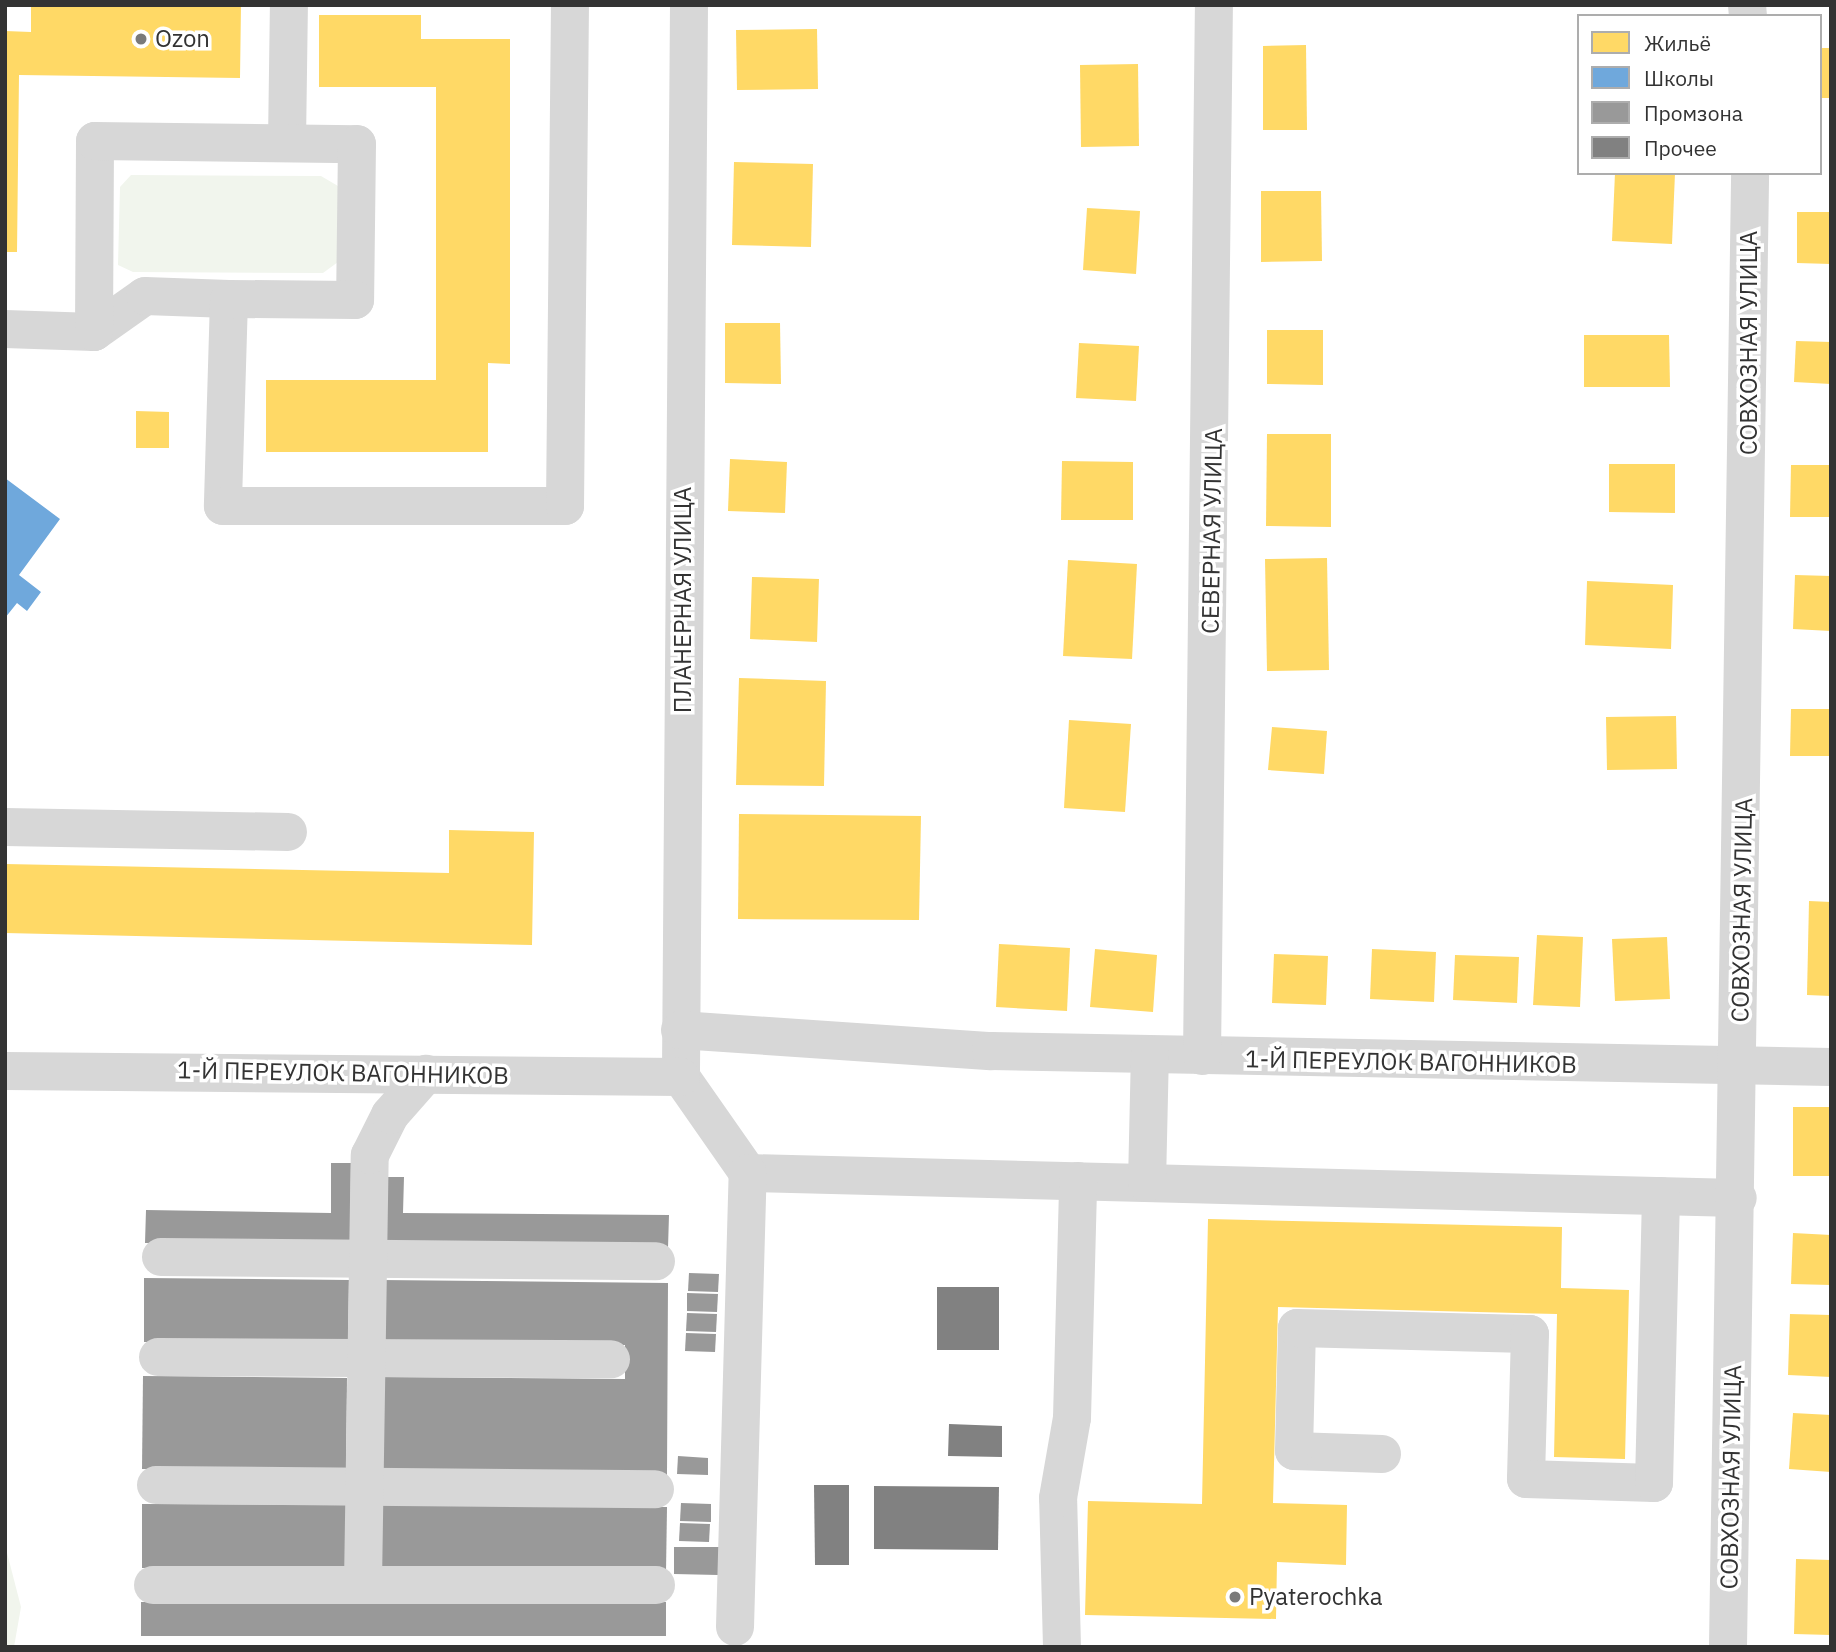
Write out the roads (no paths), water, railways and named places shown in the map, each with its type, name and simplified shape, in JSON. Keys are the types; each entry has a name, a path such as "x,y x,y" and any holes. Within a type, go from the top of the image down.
{"street":[{"path":"287,143 289,5"},
{"path":"229,299 223,506 565,506 570,5"},
{"name":"ПЛАНЕРНАЯ УЛИЦА","path":"681,1077 689,5"},
{"name":"СЕВЕРНАЯ УЛИЦА","path":"1202,1056 1214,5"},
{"path":"5,329 94,332 145,296 355,300 357,144 95,141 94,332"},
{"name":"СОВХОЗНАЯ УЛИЦА","path":"1728,1647 1740,1070 1750,175"},
{"path":"5,827 288,832"},
{"name":"1-Й ПЕРЕУЛОК ВАГОННИКОВ","path":"680,1030 991,1051 1740,1070 1831,1068"},
{"path":"1147,1183 1150,1055"},
{"name":"1-Й ПЕРЕУЛОК ВАГОННИКОВ","path":"5,1071 681,1077"},
{"path":"363,1583 366,1259 370,1155 390,1115 426,1074"},
{"path":"681,1077 748,1173 735,1627"},
{"path":"748,1173 1738,1198"},
{"path":"1062,1647 1058,1498 1072,1418 1078,1181"},
{"path":"1382,1454 1293,1451 1297,1328 1530,1334 1526,1479 1654,1483 1661,1196"},
{"path":"161,1257 656,1261"},
{"path":"158,1357 611,1359"},
{"path":"156,1485 654,1489"},
{"path":"153,1585 656,1585"}],"place":[{"name":"Ozon","path":"141,39"},
{"name":"Pyaterochka","path":"1235,1597"}]}
